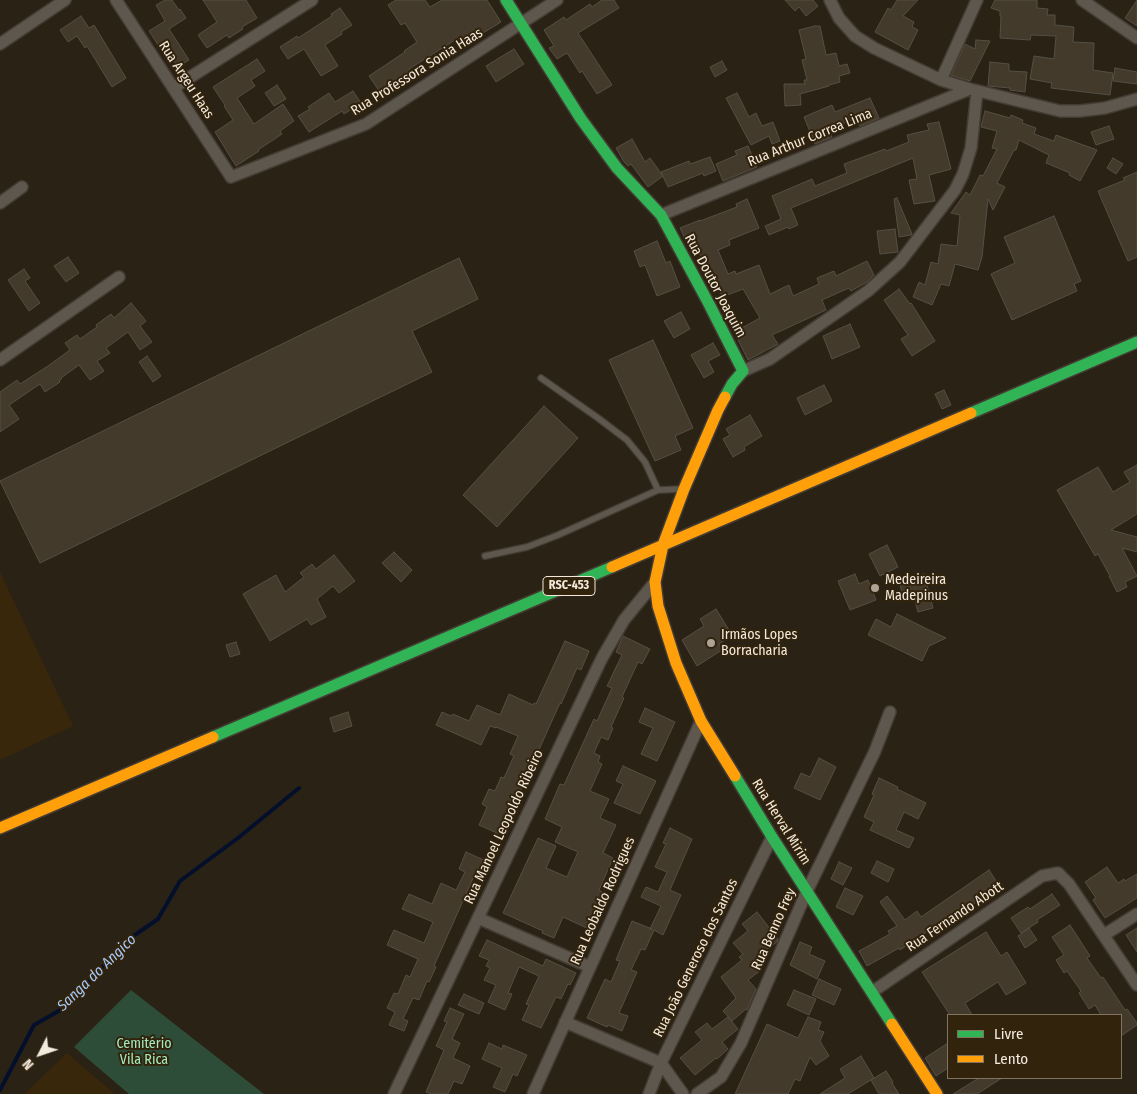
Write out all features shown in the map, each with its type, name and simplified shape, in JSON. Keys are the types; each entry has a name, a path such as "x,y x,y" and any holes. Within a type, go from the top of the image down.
{"main road":[{"name":"Rua Doutor Joaquim","path":"506,0 582,119 617,168 661,215 710,304 743,371"},
{"name":"RSC-453","path":"0,828 1137,342"},
{"name":"Rua Herval Mirim","path":"743,371 732,384 718,410 684,489 663,545 655,582 658,606 676,664 701,721 772,837 938,1094"}],"street":[{"path":"0,44 65,0"},
{"name":"Rua Argeu Haas","path":"116,0 231,177"},
{"path":"173,88 312,0"},
{"name":"Rua Professora Sonia Haas","path":"231,177 366,124 557,0"},
{"path":"830,0 839,18 855,36 874,48 941,80 1060,111 1105,108 1137,99"},
{"path":"941,80 977,0"},
{"path":"1082,0 1137,38"},
{"path":"743,371 770,359 868,291 900,262 955,190 963,174 971,148 974,90"},
{"name":"Rua Arthur Correa Lima","path":"661,215 974,90"},
{"path":"0,202 22,187"},
{"path":"0,360 118,277"},
{"name":"Rua Manoel Leopoldo Ribeiro","path":"394,1094 602,658 624,620 655,582"},
{"name":"Rua Benno Frey","path":"697,1094 721,1077 741,1043 807,891 874,752 890,712"},
{"name":"Rua Leobaldo Rodrigues","path":"533,1094 701,721"},
{"name":"Rua João Generoso dos Santos","path":"648,1094 661,1063 772,837"},
{"name":"Rua Fernando Abott","path":"872,992 1042,876 1058,873 1069,884 1104,935"},
{"path":"1137,914 1104,935 1137,985"},
{"path":"478,918 590,967"},
{"path":"565,1022 661,1063 683,1094"}],"lane":[{"path":"541,378 627,440 645,462 658,490"},
{"path":"485,556 527,547 558,536 658,490 684,489"}],"shaded area":[{"path":"0,572 73,726 0,760"},
{"path":"67,1053 115,1094 24,1094"}],"green space":[{"name":"Cemitério Vila Rica","path":"131,990 264,1094 129,1094 74,1047"}],"building":[{"path":"165,0 172,0 186,18 169,29 189,60 178,67 162,42 158,45 149,31 165,21 156,5"},
{"path":"203,0 246,0 257,18 229,38 227,35 207,48 198,35 217,22"},
{"path":"396,0 425,0 430,7 442,0 487,0 501,22 460,47 455,40 409,69 413,75 382,95 369,76 417,42 405,23 401,25 388,5"},
{"path":"602,0 614,0 619,8 578,33 612,85 597,94 567,53 557,59 549,48 554,46 544,30 564,17 566,20 590,4 592,7"},
{"path":"785,0 813,0 818,6 806,16 799,7 795,11"},
{"path":"897,0 918,0 903,16 914,22 912,27 918,30 908,50 875,32 888,8 891,10"},
{"path":"995,0 1037,0 1037,8 1048,9 1047,15 1055,15 1055,25 1074,27 1073,42 1094,43 1093,70 1113,73 1110,95 1051,88 1052,83 1030,79 1034,56 1054,59 1056,36 1031,35 1030,40 1000,38 1000,11 991,8"},
{"path":"1137,0 1137,26 1125,18"},
{"path":"340,8 352,25 325,45 338,66 321,76 304,49 288,59 280,47 332,16 331,14"},
{"path":"81,16 89,28 94,25 126,78 112,87 87,46 85,48 77,36 68,42 60,30"},
{"path":"820,26 826,55 836,53 839,66 847,64 850,73 839,76 840,82 800,94 801,105 785,106 784,84 805,84 804,80 807,80 802,60 806,59 799,30"},
{"path":"976,40 990,41 970,81 951,75 965,44 975,49"},
{"path":"514,49 524,64 496,82 486,66"},
{"path":"257,59 265,71 251,80 255,86 237,98 254,124 283,104 294,121 280,131 282,134 236,166 215,132 233,120 213,87"},
{"path":"722,61 727,70 715,77 710,67"},
{"path":"990,62 1009,64 1009,71 1027,72 1025,92 1010,90 1010,88 988,86"},
{"path":"1115,68 1137,72 1137,84 1113,81"},
{"path":"277,85 286,99 274,106 265,93"},
{"path":"353,91 361,103 344,114 342,111 309,132 298,116 310,109 308,107 329,93 335,102"},
{"path":"737,93 749,117 756,113 762,126 773,122 780,141 772,144 769,136 751,145 726,98"},
{"path":"870,98 879,118 860,126 857,118 829,129 832,137 815,144 804,117 832,105 835,112"},
{"path":"985,111 1010,118 1011,115 1023,120 1022,123 1036,128 1034,134 1054,141 1056,135 1097,150 1080,181 1069,175 1070,173 1046,163 1049,155 1019,140 1016,150 1014,150 997,183 1005,187 993,210 988,199 982,257 978,270 955,264 949,286 941,284 932,305 913,297 919,282 925,285 931,262 938,264 941,244 957,246 960,215 951,213 966,192 970,195 980,175 983,176 997,149 992,148 997,131 981,127"},
{"path":"939,122 951,169 929,175 935,201 914,204 909,180 917,179 913,158 791,208 798,225 769,235 765,226 781,219 772,196 812,179 815,186 847,173 844,164 909,142 907,135 929,130 927,124"},
{"path":"1109,126 1114,139 1096,145 1091,132"},
{"path":"632,139 645,162 650,158 663,176 648,187 631,164 628,166 624,162 616,148"},
{"path":"748,146 757,167 723,181 716,164 737,155 735,151"},
{"path":"710,157 716,171 704,176 703,173 668,187 661,172 689,161 690,164"},
{"path":"1113,158 1123,164 1116,174 1107,168"},
{"path":"1137,172 1137,257 1128,261 1098,191 1125,180 1123,178"},
{"path":"897,198 911,235 899,237 894,199"},
{"path":"747,199 759,228 729,240 730,245 718,250 728,274 735,271 736,274 759,265 770,294 789,285 793,296 819,284 817,278 834,271 836,276 867,261 874,275 867,282 851,291 849,288 822,300 826,310 772,335 778,344 748,360 734,332 760,318 743,289 722,297 715,278 710,280 705,270 696,244 689,247 680,228 737,207 736,204"},
{"path":"1054,216 1081,281 1074,284 1077,291 1012,320 991,274 1015,263 1004,237"},
{"path":"895,229 898,252 880,254 877,231"},
{"path":"657,241 666,263 670,261 680,287 657,296 645,265 640,267 634,251"},
{"path":"68,257 79,273 66,282 54,266"},
{"path":"459,258 478,299 412,331 432,372 40,563 0,481"},
{"path":"24,269 30,278 25,281 40,303 29,311 8,280"},
{"path":"899,289 911,303 935,341 912,356 901,339 908,335 884,300"},
{"path":"131,303 146,321 140,326 152,342 140,350 128,332 106,348 110,353 97,361 104,371 90,380 79,365 45,392 40,384 9,405 19,419 0,432 0,392 17,380 20,384 48,366 70,350 65,343 77,335 80,339 111,314 114,318"},
{"path":"681,312 690,329 674,338 664,321"},
{"path":"850,324 860,347 832,359 823,336"},
{"path":"653,340 693,428 675,436 681,450 655,461 609,360"},
{"path":"713,343 720,355 708,361 714,372 704,378 691,355"},
{"path":"147,356 161,376 153,382 139,362"},
{"path":"824,385 832,401 805,415 797,398"},
{"path":"944,390 951,405 942,409 935,394"},
{"path":"544,406 578,438 497,527 463,495"},
{"path":"750,415 762,436 744,447 745,450 733,457 723,439 730,435 726,429"},
{"path":"1137,465 1137,514 1111,530 1137,537 1137,552 1122,548 1137,576 1125,582 1127,587 1117,592 1098,554 1095,556 1057,490 1098,467 1113,492 1130,482 1124,472"},
{"path":"887,545 898,567 880,576 869,554"},
{"path":"394,552 412,570 401,582 382,563"},
{"path":"334,555 355,581 339,593 333,586 317,599 326,617 311,625 307,619 270,641 243,594 276,575 285,592 304,577 300,573 312,564 316,569"},
{"path":"855,574 859,584 868,580 876,600 850,610 838,581"},
{"path":"924,574 933,608 918,612 913,593 903,596 899,581"},
{"path":"716,609 732,635 719,644 722,650 697,666 682,640 704,626 700,619"},
{"path":"897,614 946,638 929,646 922,661 868,635 876,619 891,627"},
{"path":"623,636 650,649 642,664 638,662 622,697 624,698 611,727 613,728 608,740 601,737 594,753 600,756 598,762 602,764 590,791 609,799 600,818 616,825 603,853 613,858 599,890 602,892 593,912 596,913 589,929 563,917 554,938 503,913 538,838 556,846 546,868 567,877 578,852 555,842 562,827 545,819 560,784 564,785 594,719 597,721 612,688 607,686 622,655 616,652"},
{"path":"565,641 589,651 581,670 577,668 499,834 479,825 487,807 482,804 489,789 495,791 501,777 504,778 514,756 510,754 518,736 490,726 481,745 436,725 442,712 451,716 453,714 469,721 477,705 500,715 509,694 533,705 534,703 536,704"},
{"path":"236,642 240,654 230,657 226,645"},
{"path":"645,708 675,722 657,761 641,754 653,728 639,722"},
{"path":"348,712 352,726 334,732 330,718"},
{"path":"819,758 836,767 820,800 794,788 801,773 810,777"},
{"path":"623,766 656,781 640,814 614,803 623,784 616,781"},
{"path":"879,778 926,803 918,819 904,812 896,830 914,838 909,848 870,830 874,822 864,817"},
{"path":"670,828 692,839 670,890 681,895 663,935 654,930 645,950 641,949 631,970 637,972 619,1013 628,1016 622,1031 587,1018 605,979 611,982 620,961 616,960 632,921 650,928 661,906 641,897 646,887 658,892 667,872 655,867 666,844 663,843"},
{"path":"466,852 488,862 481,879 474,876 434,966 436,967 429,982 427,981 419,1000 413,998 403,1019 408,1021 404,1031 389,1025 395,1012 387,1008 394,993 398,994 406,975 410,977 418,959 387,945 394,930 424,943 433,922 402,909 409,894 432,904 441,883 456,890 465,872 459,869"},
{"path":"877,861 894,869 888,882 871,873"},
{"path":"839,862 852,868 843,885 831,879"},
{"path":"1107,867 1118,883 1137,874 1137,898 1105,918 1093,900 1096,898 1085,882"},
{"path":"989,870 1000,887 932,931 931,929 900,950 899,948 867,966 859,951 890,934 888,931 897,926 880,902 887,896 905,920 917,911 921,917"},
{"path":"845,888 863,896 853,915 836,907"},
{"path":"1052,894 1060,905 1021,933 1011,918 1028,907 1030,909"},
{"path":"757,912 778,939 754,962 761,970 748,980 756,989 747,1010 732,1021 723,1011 736,998 721,977 742,960 739,957 743,954 733,943 748,931 742,924"},
{"path":"1070,925 1090,956 1087,958 1101,978 1103,977 1125,1010 1127,1009 1137,1025 1122,1035 1122,1014 1100,1014 1095,1005 1089,1009 1079,993 1081,991 1067,971 1064,973 1056,960 1064,955 1052,937"},
{"path":"1029,928 1037,940 1025,948 1018,936"},
{"path":"1137,928 1137,952 1126,935"},
{"path":"986,932 1001,956 1007,952 1026,983 1006,995 998,982 965,1003 971,1014 949,1014 922,972"},
{"path":"487,940 543,966 546,959 576,973 561,999 556,997 541,1028 522,1020 529,1005 526,1004 539,976 519,967 508,993 512,994 505,1010 488,1002 496,985 484,980 490,968 486,966 489,960 479,956"},
{"path":"800,942 812,947 809,954 825,961 817,979 790,965"},
{"path":"819,979 841,989 834,1005 812,995"},
{"path":"794,990 816,999 809,1015 787,1005"},
{"path":"464,994 484,1003 479,1014 458,1005"},
{"path":"450,1008 464,1014 452,1039 460,1043 453,1058 470,1066 462,1084 454,1081 448,1094 431,1094 426,1092 444,1050 436,1046 447,1022 444,1021"},
{"path":"728,1017 738,1029 722,1042 728,1049 695,1075 680,1058 702,1040 695,1032 707,1023 712,1029"},
{"path":"808,1017 821,1022 818,1030 824,1032 820,1041 829,1056 816,1065 810,1057 800,1081 795,1079 788,1094 735,1094 767,1024 798,1038"},
{"path":"489,1043 502,1049 503,1045 527,1055 517,1076 513,1074 505,1092 493,1087 502,1068 482,1059"},
{"path":"947,1044 947,1069 936,1076 925,1058"},
{"path":"861,1056 874,1078 848,1094 820,1094 845,1078 840,1069"},
{"path":"886,1071 899,1094 879,1094 871,1080"},
{"path":"977,1079 1000,1079 977,1094 953,1094"}],"waterway":[{"name":"Sanga do Angico","path":"0,1090 34,1025 64,1008 129,939 158,919 180,881 238,838 299,788"}],"traffic: fast":[{"path":"506,0 581,119 617,168 661,215 743,371 732,384 725,397"},
{"path":"971,413 1137,342"},
{"path":"213,737 612,567"},
{"path":"735,776 892,1024"}],"traffic: slow":[{"path":"725,397 684,489 663,545 655,582 658,606 676,663 701,721 735,776"},
{"path":"612,567 971,413"},
{"path":"0,828 213,737"},
{"path":"892,1024 937,1094"}],"place":[{"name":"Medeireira Madepinus","path":"875,588"},
{"name":"Irmãos Lopes Borracharia","path":"711,643"}]}
